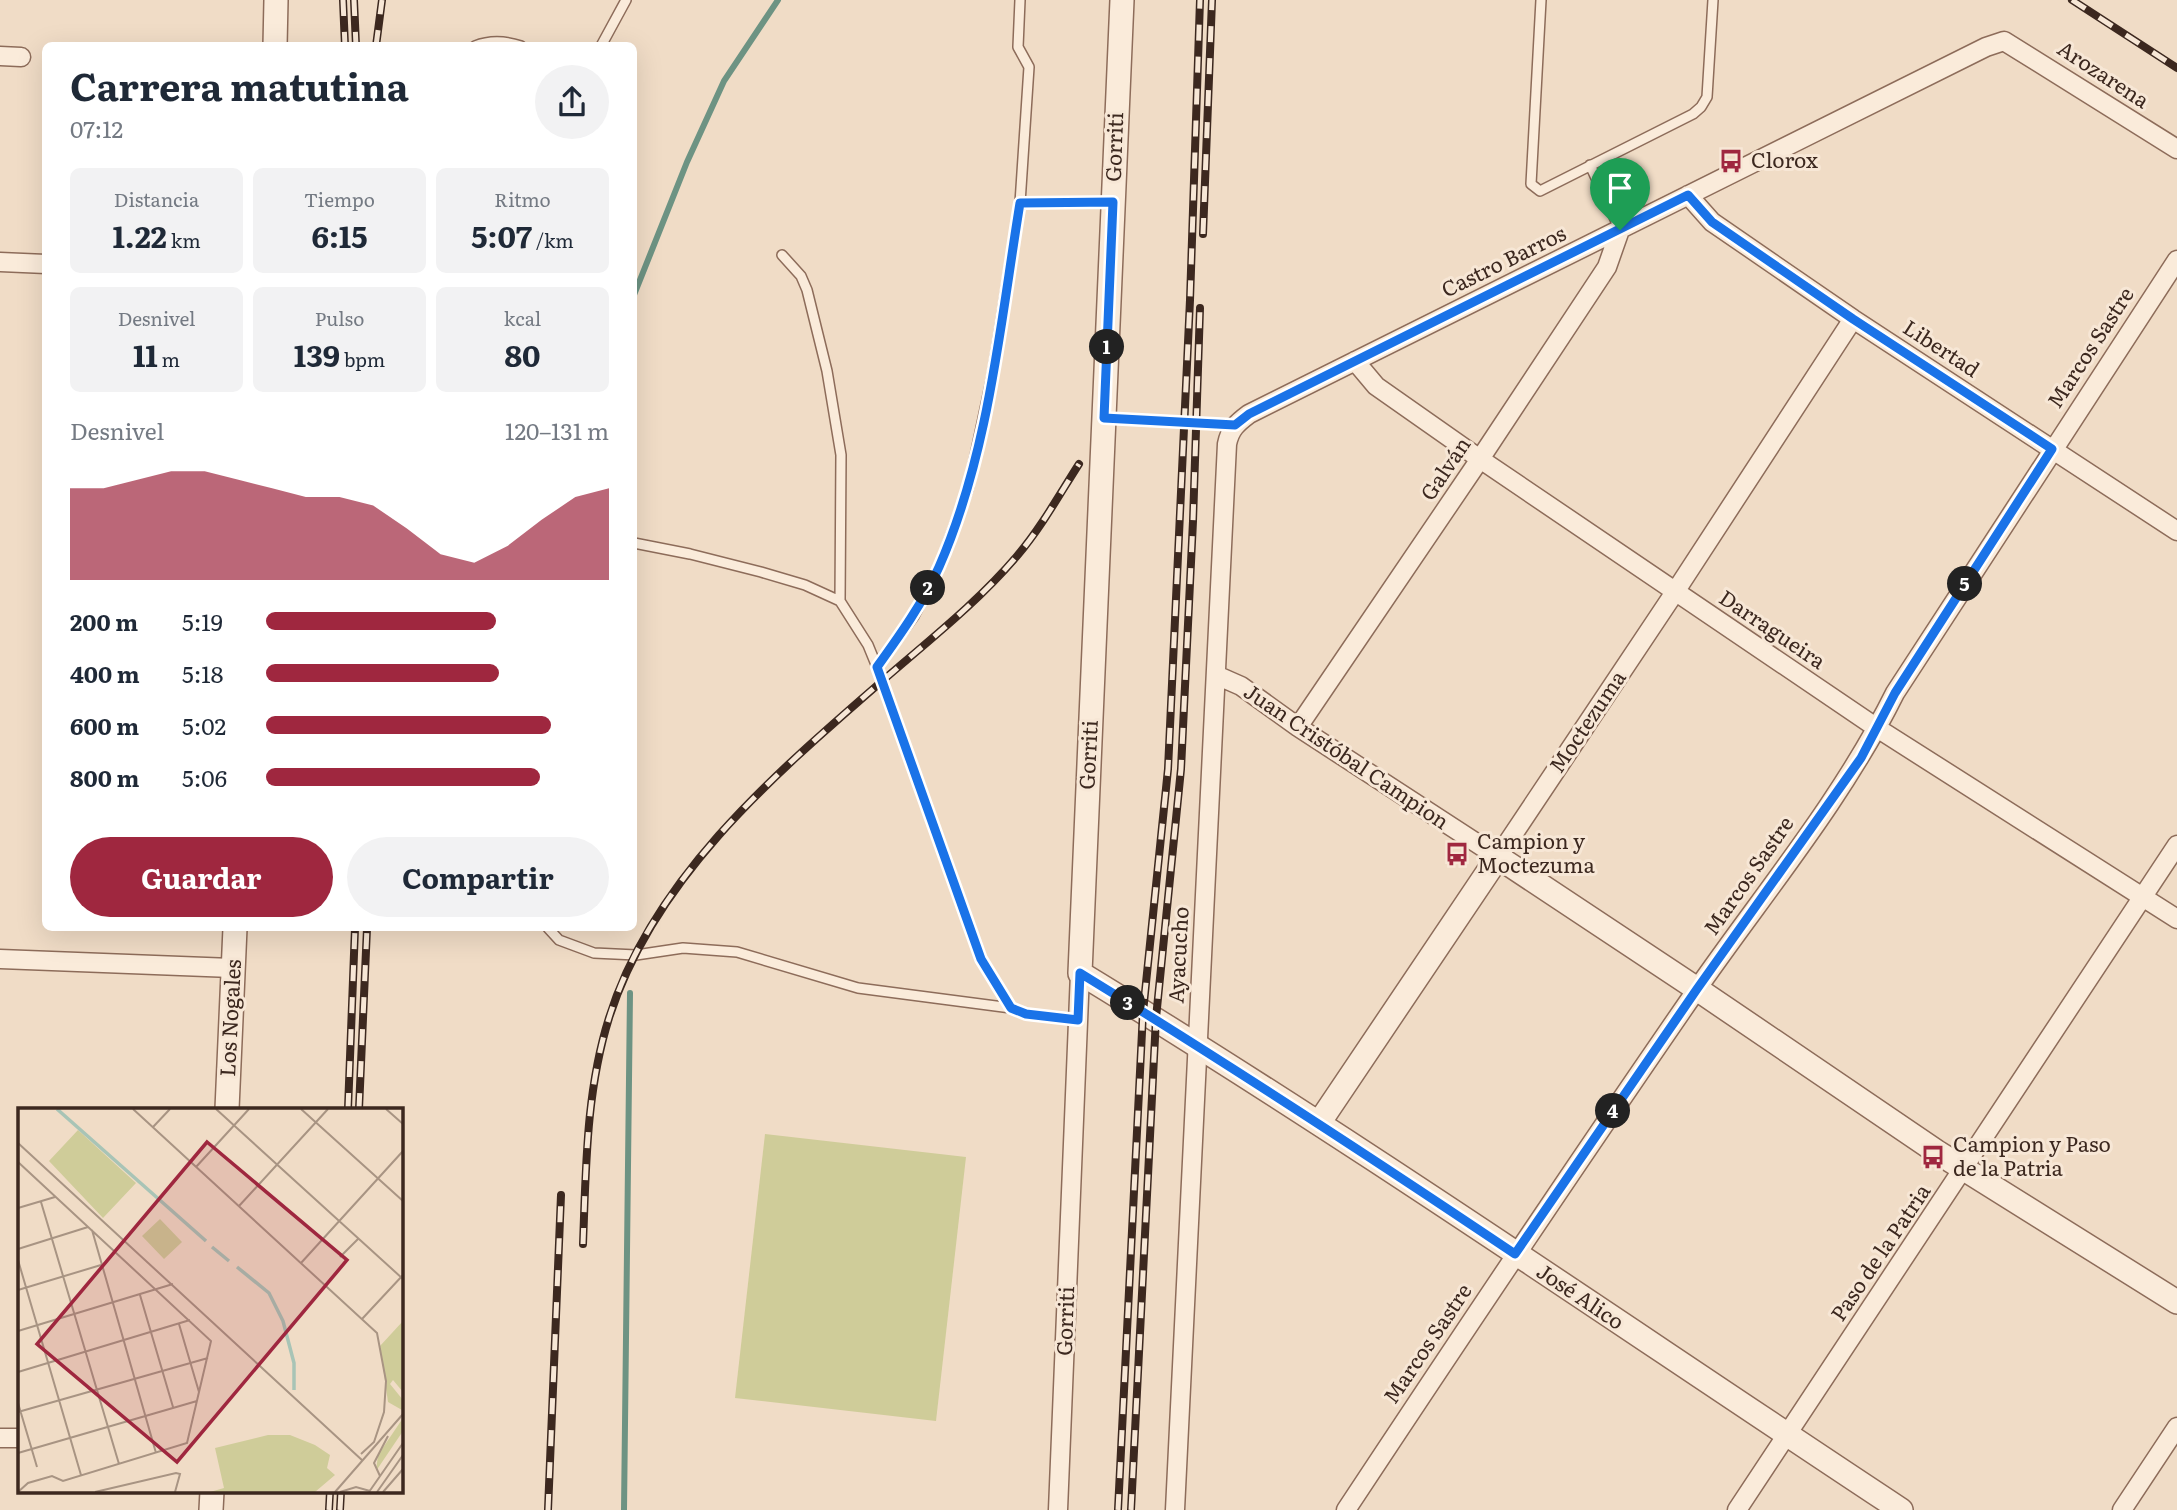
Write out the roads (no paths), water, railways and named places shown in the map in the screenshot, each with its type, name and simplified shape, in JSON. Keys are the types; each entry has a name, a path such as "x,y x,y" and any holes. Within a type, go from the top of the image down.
{"street":[{"path":"275,42 276,0"},
{"name":"Gorriti","path":"1058,1510 1122,0"},
{"name":"Arozarena","path":"2004,41 2177,149"},
{"name":"Castro Barros","path":"1227,444 1229,433 1249,414 1986,47 2004,41"},
{"path":"0,56 21,57"},
{"name":"Libertad","path":"1688,195 1712,222 1853,319 2177,531"},
{"name":"Galván","path":"1298,727 1480,459 1606,267 1620,230"},
{"name":"Marcos Sastre","path":"1346,1510 1515,1254 1697,989 1861,758 1895,693 2177,260"},
{"path":"0,262 42,264"},
{"name":"Moctezuma","path":"1319,1123 1675,592 1853,319"},
{"name":"Darragueira","path":"1355,361 1376,386 1675,592 1877,728 2177,919"},
{"name":"Ayacucho","path":"1175,1510 1227,444"},
{"name":"Juan Cristóbal Campion","path":"1216,675 1241,686 1298,727 1697,989 1937,1152 2177,1302"},
{"name":"Paso de la Patria","path":"1737,1510 2177,845"},
{"name":"Los Nogales","path":"227,1108 235,931"},
{"path":"0,959 232,968"},
{"name":"José Alico","path":"1080,973 1319,1123 1901,1510"},
{"path":"2122,1510 2177,1427"},
{"path":"0,1438 18,1438"},
{"path":"211,1510 212,1492"}],"lane":[{"path":"603,42 626,0"},
{"path":"877,667 914,616 939,568 968,489 993,372 1020,203 1029,67 1018,47 1020,0"},
{"path":"1541,0 1531,184 1540,191 1693,114 1701,107 1707,97 1713,0"},
{"path":"1590,165 1620,230"},
{"path":"1020,203 1113,202"},
{"path":"782,255 801,276 807,290 827,371 841,455 840,601 868,645 981,959 1011,1008"},
{"path":"637,544 761,572 804,585 840,601"},
{"path":"551,931 559,940 594,953 636,956 683,948 737,952 858,988 1011,1008 1026,1014 1078,1020"}],"waterway":[{"path":"637,287 687,162 724,81 778,0"},
{"path":"624,1510 630,993"}],"railway":[{"path":"343,0 345,42"},
{"path":"354,0 356,42"},
{"path":"377,42 382,0"},
{"path":"1118,1510 1143,1012 1168,769 1190,300 1200,0"},
{"path":"1203,234 1212,0"},
{"path":"2072,0 2177,68"},
{"path":"1131,1510 1156,1018 1181,769 1200,308"},
{"path":"583,1244 588,1130 601,1046 629,967 655,920 686,875 721,832 760,792 1002,573 1034,534 1079,464"},
{"path":"348,1108 355,931"},
{"path":"359,1108 367,931"},
{"path":"548,1510 561,1195"},
{"path":"329,1510 330,1492"},
{"path":"340,1510 341,1492"}],"place":[{"name":"Clorox","path":"1731,161"},
{"name":"Campion y Moctezuma","path":"1457,854"},
{"name":"Campion y Paso de la Patria","path":"1933,1157"}]}
